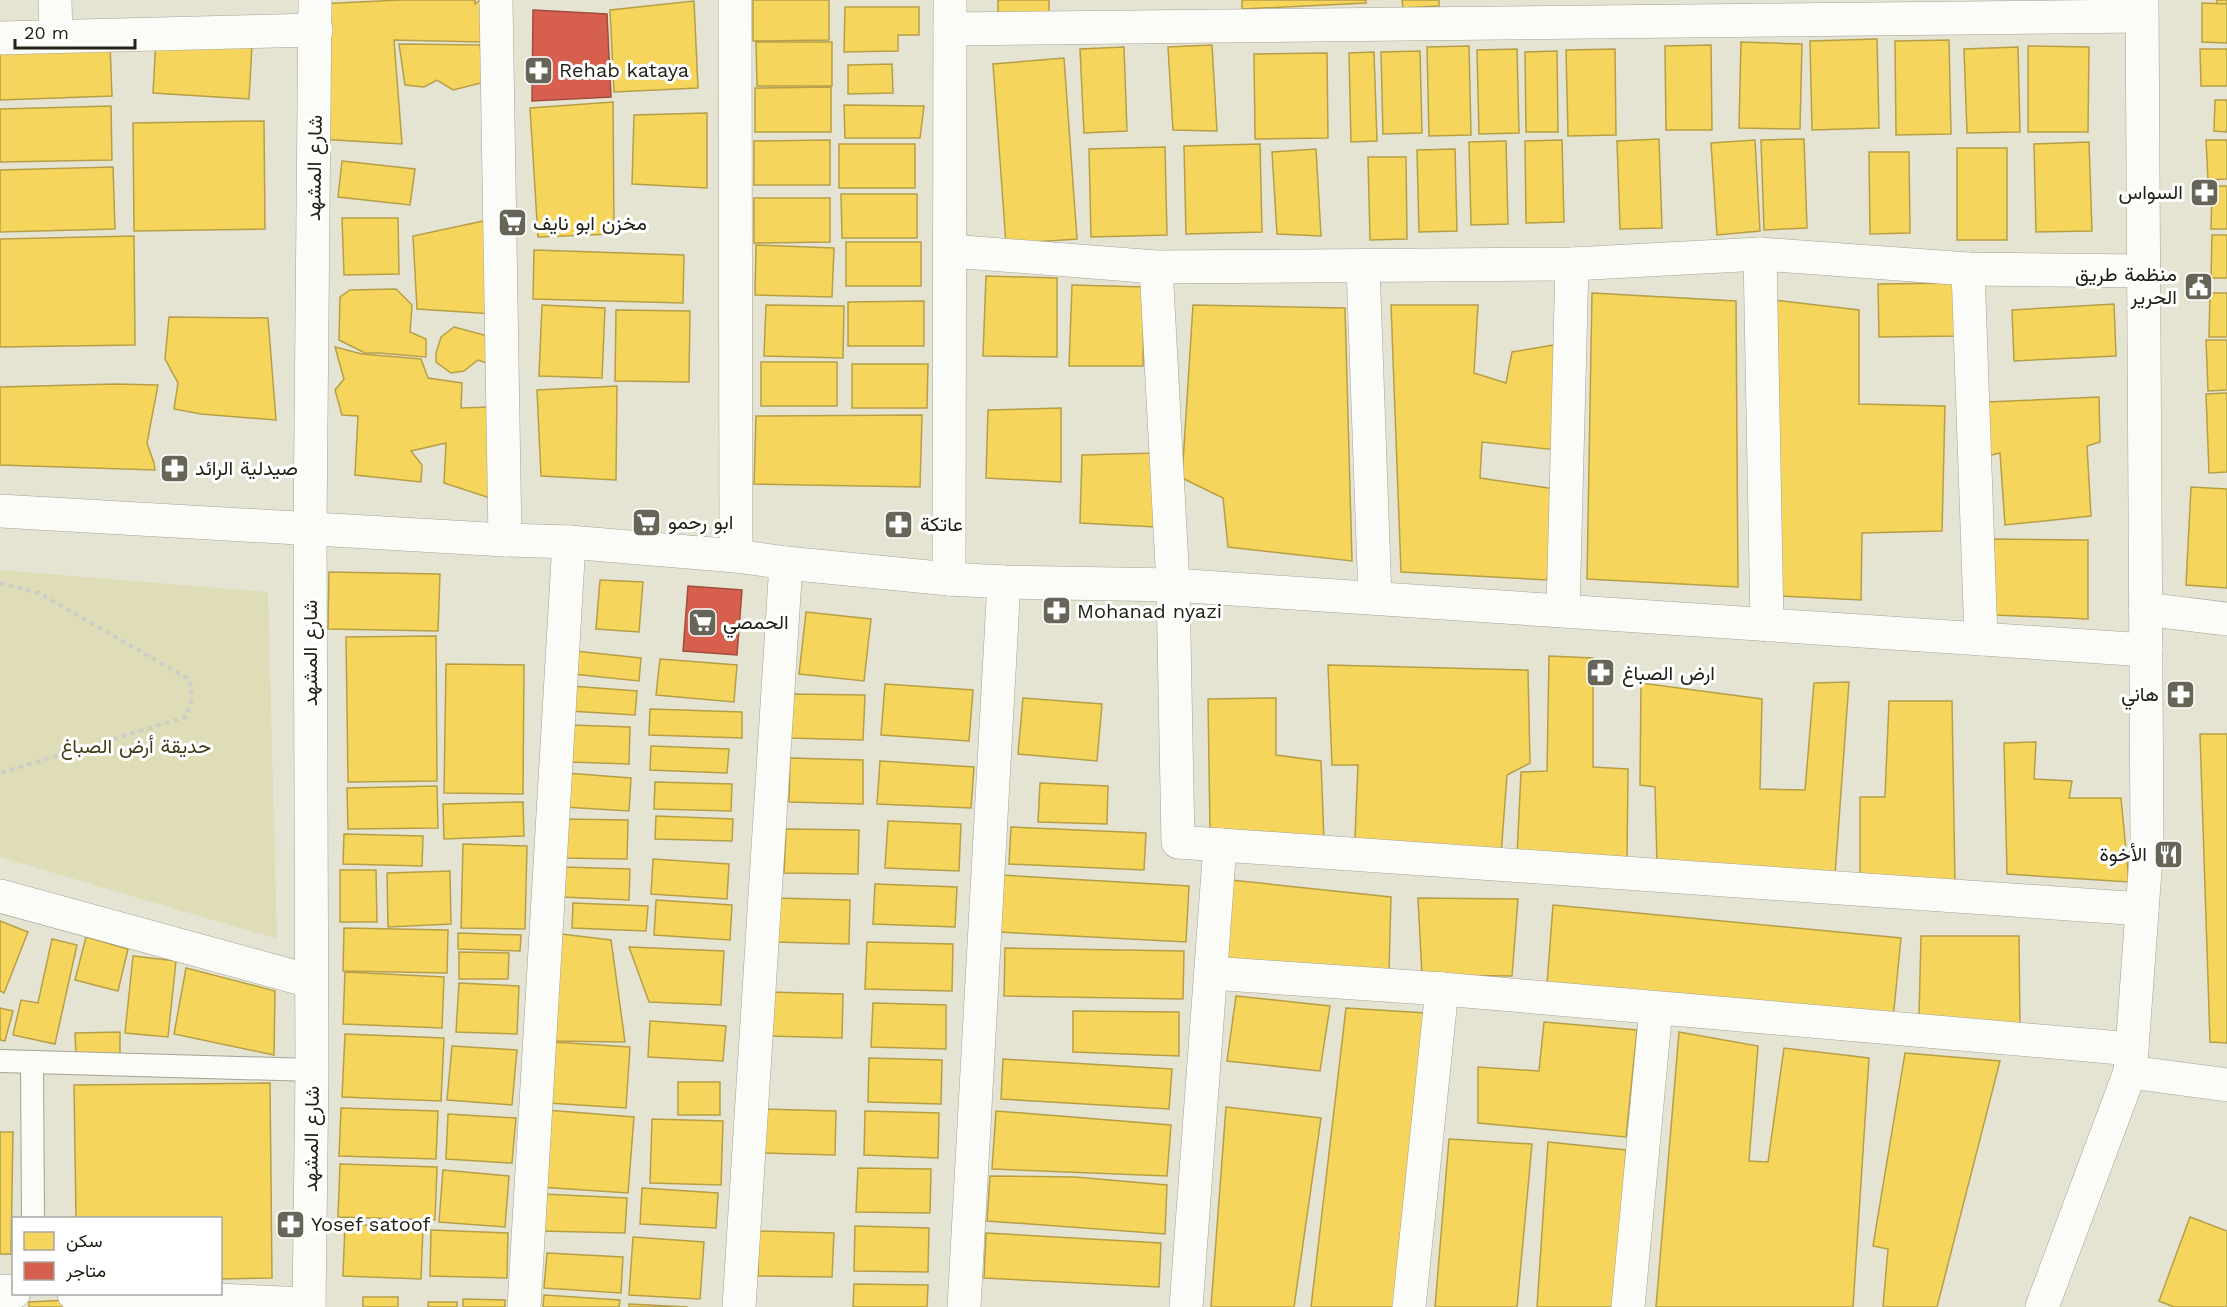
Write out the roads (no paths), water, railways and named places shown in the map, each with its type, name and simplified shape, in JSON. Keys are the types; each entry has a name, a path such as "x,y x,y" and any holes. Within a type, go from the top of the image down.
{"street":[{"path":"55,0 56,36"},
{"path":"496,0 505,540"},
{"path":"735,0 736,556"},
{"path":"949,579 950,14 2141,8 2147,843 2131,1061 2042,1307"},
{"path":"0,38 56,36 316,15"},
{"name":"شارع المشهد","path":"309,1306 312,1070 310,529 316,15"},
{"path":"951,251 1156,267 1572,264 1760,254 1968,269 2142,271"},
{"path":"1760,254 1767,625"},
{"path":"1563,611 1572,264"},
{"path":"1363,266 1375,598"},
{"path":"1156,267 1173,585 1178,842 2142,909"},
{"path":"1968,269 1981,639"},
{"path":"0,511 569,542 736,556 949,579 1173,585 2146,650"},
{"path":"524,1307 569,542"},
{"path":"740,1307 786,563"},
{"path":"964,1307 1004,582"},
{"path":"2145,609 2227,619"},
{"path":"1186,1307 1220,845"},
{"path":"0,896 310,981"},
{"path":"1210,972 1443,989 1656,1008 2131,1061 2227,1085"},
{"path":"1409,1307 1443,989"},
{"path":"1628,1307 1656,1008"},
{"path":"111,1295 309,1306"}],"lane":[{"path":"0,1061 312,1070"},
{"path":"32,1063 33,1217"}],"place":[{"name":"Rehab kataya","path":"538,70"},
{"name":"السواس","path":"2204,192"},
{"name":"مخزن ابو نايف","path":"512,223"},
{"name":"منظمة طريق الحرير","path":"2198,286"},
{"name":"صيدلية الرائد","path":"174,468"},
{"name":"ابو رحمو","path":"647,522"},
{"name":"عاتكة","path":"899,524"},
{"name":"Mohanad nyazi","path":"1056,611"},
{"name":"الحمصي","path":"702,622"},
{"name":"ارض الصباغ","path":"1601,673"},
{"name":"هاني","path":"2180,694"},
{"name":"الأخوة","path":"2168,854"},
{"name":"Yosef satoof","path":"290,1224"}],"park label":[{"name":"حديقة أرض الصباغ","path":"136,746"}]}
